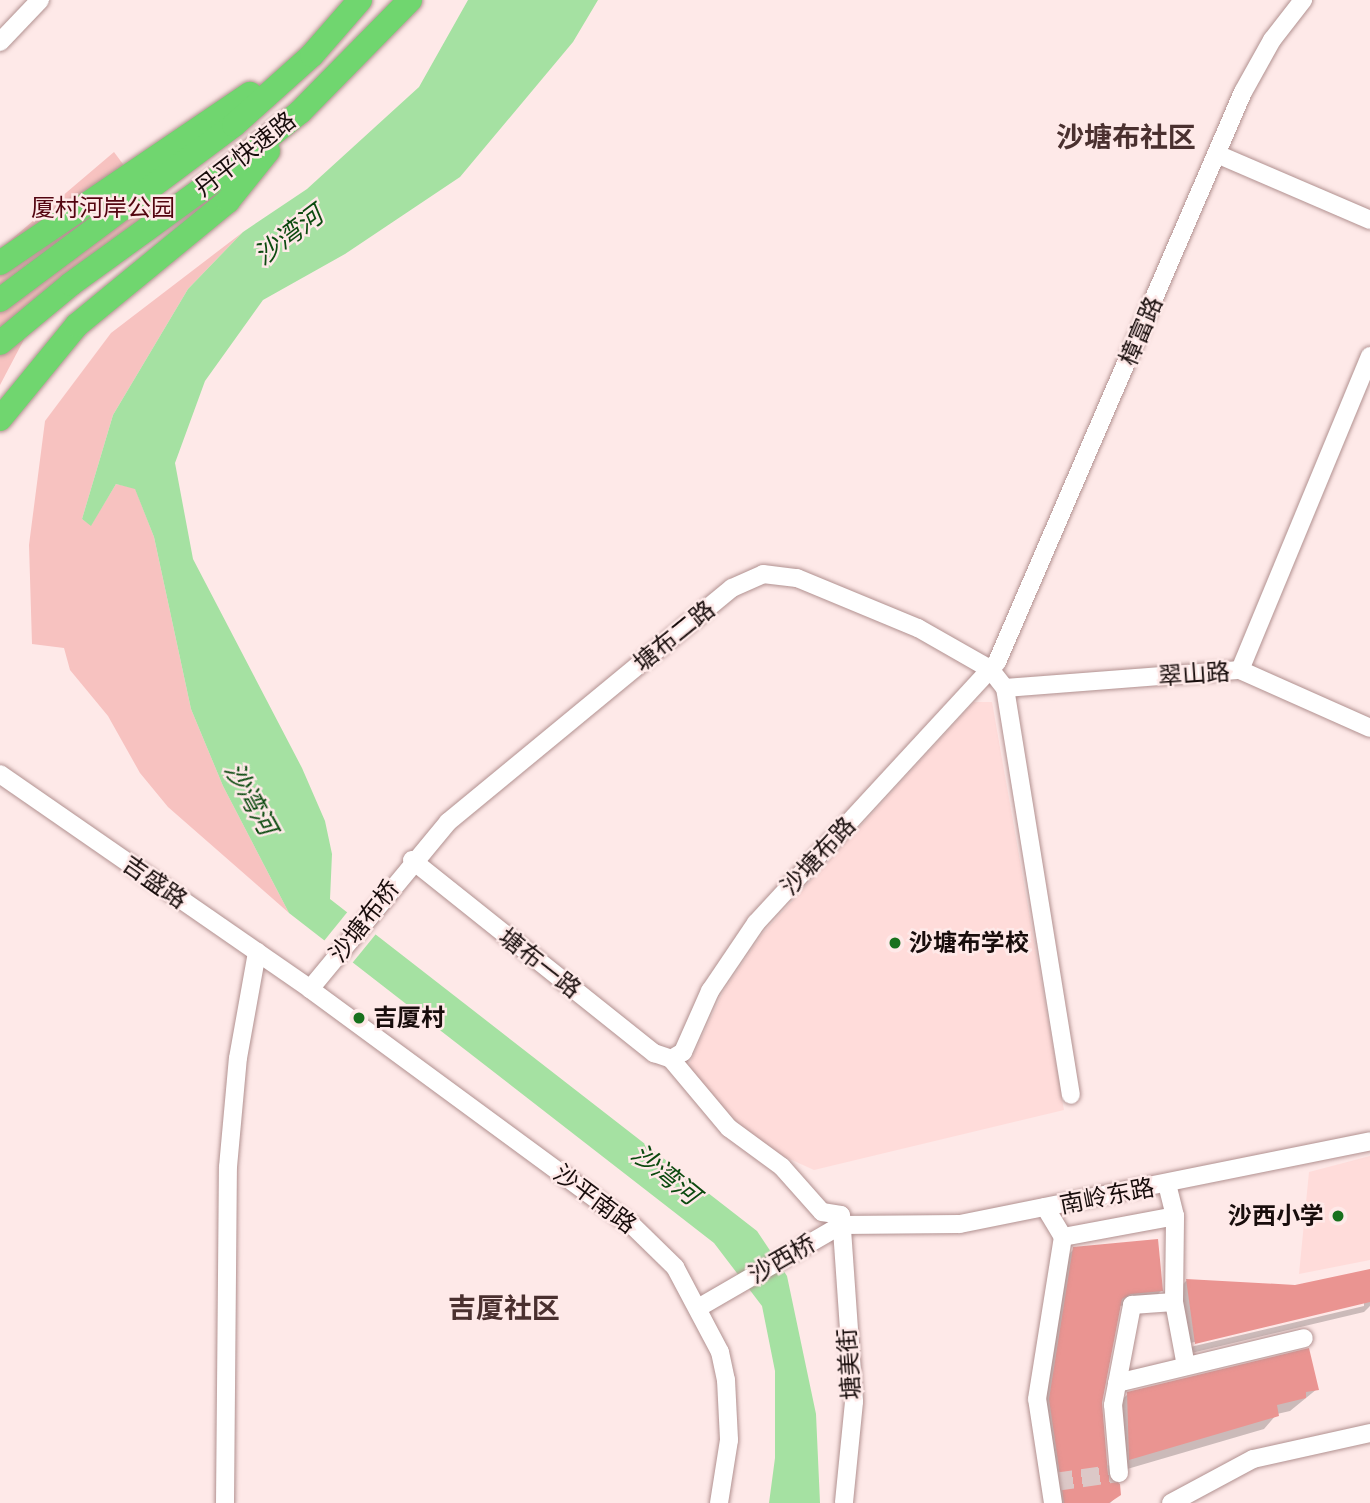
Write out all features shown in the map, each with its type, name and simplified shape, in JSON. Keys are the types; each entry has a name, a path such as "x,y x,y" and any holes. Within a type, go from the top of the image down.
{"highway":[{"path":"0,264 251,93 307,45 349,0"},
{"name":"丹平快速路","path":"0,300 234,125 312,55 360,0"},
{"name":"丹平快速路","path":"0,343 71,284 223,174 300,112 410,0"},
{"path":"0,419 78,325 228,201 300,112"}],"street":[{"path":"0,42 40,0"},
{"name":"樟富路","path":"990,669 1006,644 1257,64 1303,0"},
{"path":"1217,154 1370,220"},
{"path":"1240,670 1370,356"},
{"name":"塘布二路","path":"408,865 448,821 686,625 733,588 763,574 797,578 842,595 918,628 990,669"},
{"path":"990,669 1005,688 1071,1095"},
{"name":"沙塘布路","path":"671,1059 685,1048 710,991 756,923 990,669"},
{"name":"翠山路","path":"1005,688 1240,670 1370,728"},
{"name":"吉盛路","path":"0,774 310,989"},
{"name":"沙塘布桥","path":"310,989 408,865"},
{"name":"塘布一路","path":"408,865 654,1053 671,1059"},
{"path":"225,1503 228,1167 238,1059 257,952"},
{"name":"沙平南路","path":"310,989 633,1226 675,1267 720,1352 729,1409 719,1503"},
{"path":"671,1059 729,1128 782,1167 822,1212 841,1215 841,1226"},
{"name":"南岭东路","path":"841,1226 960,1224 1370,1141"},
{"path":"1167,1184 1175,1216 1174,1302 1186,1366"},
{"path":"1045,1207 1063,1237 1037,1399 1053,1483 1053,1503"},
{"path":"1063,1237 1175,1216"},
{"name":"沙西桥","path":"698,1308 841,1226"},
{"name":"塘美街","path":"841,1226 853,1402 844,1503"},
{"path":"1119,1473 1113,1405 1132,1305 1174,1302"},
{"path":"1117,1383 1304,1338"},
{"path":"1171,1503 1252,1459 1370,1433"}],"shaded area":[{"name":"沙塘布学校","path":"974,702 992,702 1064,1110 814,1170 772,1151 731,1120 687,1069 723,992 763,933"},
{"name":"沙西小学","path":"1370,1156 1370,1260 1299,1274 1309,1172"}],"green space":[{"name":"厦村河岸公园","path":"114,152 158,211 49,292 0,385 0,249"},
{"path":"243,232 188,289 113,415 82,519 91,525 116,484 135,488 154,537 191,709 223,786 289,913 168,807 140,773 108,716 70,670 64,648 32,644 29,545 45,421 111,333"}],"water":[{"name":"沙湾河","path":"468,0 598,0 573,42 460,177 345,254 263,300 205,381 175,463 193,559 302,768 325,821 332,854 330,899 757,1231 787,1276 816,1414 820,1503 769,1503 775,1458 775,1371 762,1306 714,1243 289,913 223,786 191,709 154,537 135,489 116,484 91,526 82,519 113,415 188,289 243,232 307,189 419,87"}],"pier":[{"path":"349,910 377,933 349,967 321,944"}],"building":[{"path":"1158,1239 1163,1291 1131,1294 1122,1299 1102,1403 1108,1474 1120,1484 1121,1495 1109,1503 1064,1503 1049,1399 1073,1247"},
{"path":"1370,1269 1370,1302 1195,1344 1186,1279 1295,1285"},
{"path":"1309,1348 1319,1390 1306,1392 1306,1398 1277,1405 1279,1416 1129,1460 1127,1392"}],"tunnel":[{"path":"1055,1482 1119,1473"}],"place":[{"name":"沙塘布学校","path":"895,943"},
{"name":"吉厦村","path":"359,1018"},
{"name":"沙西小学","path":"1338,1216"}],"district":[{"name":"沙塘布社区","path":"1126,138"},
{"name":"吉厦社区","path":"504,1309"}]}
